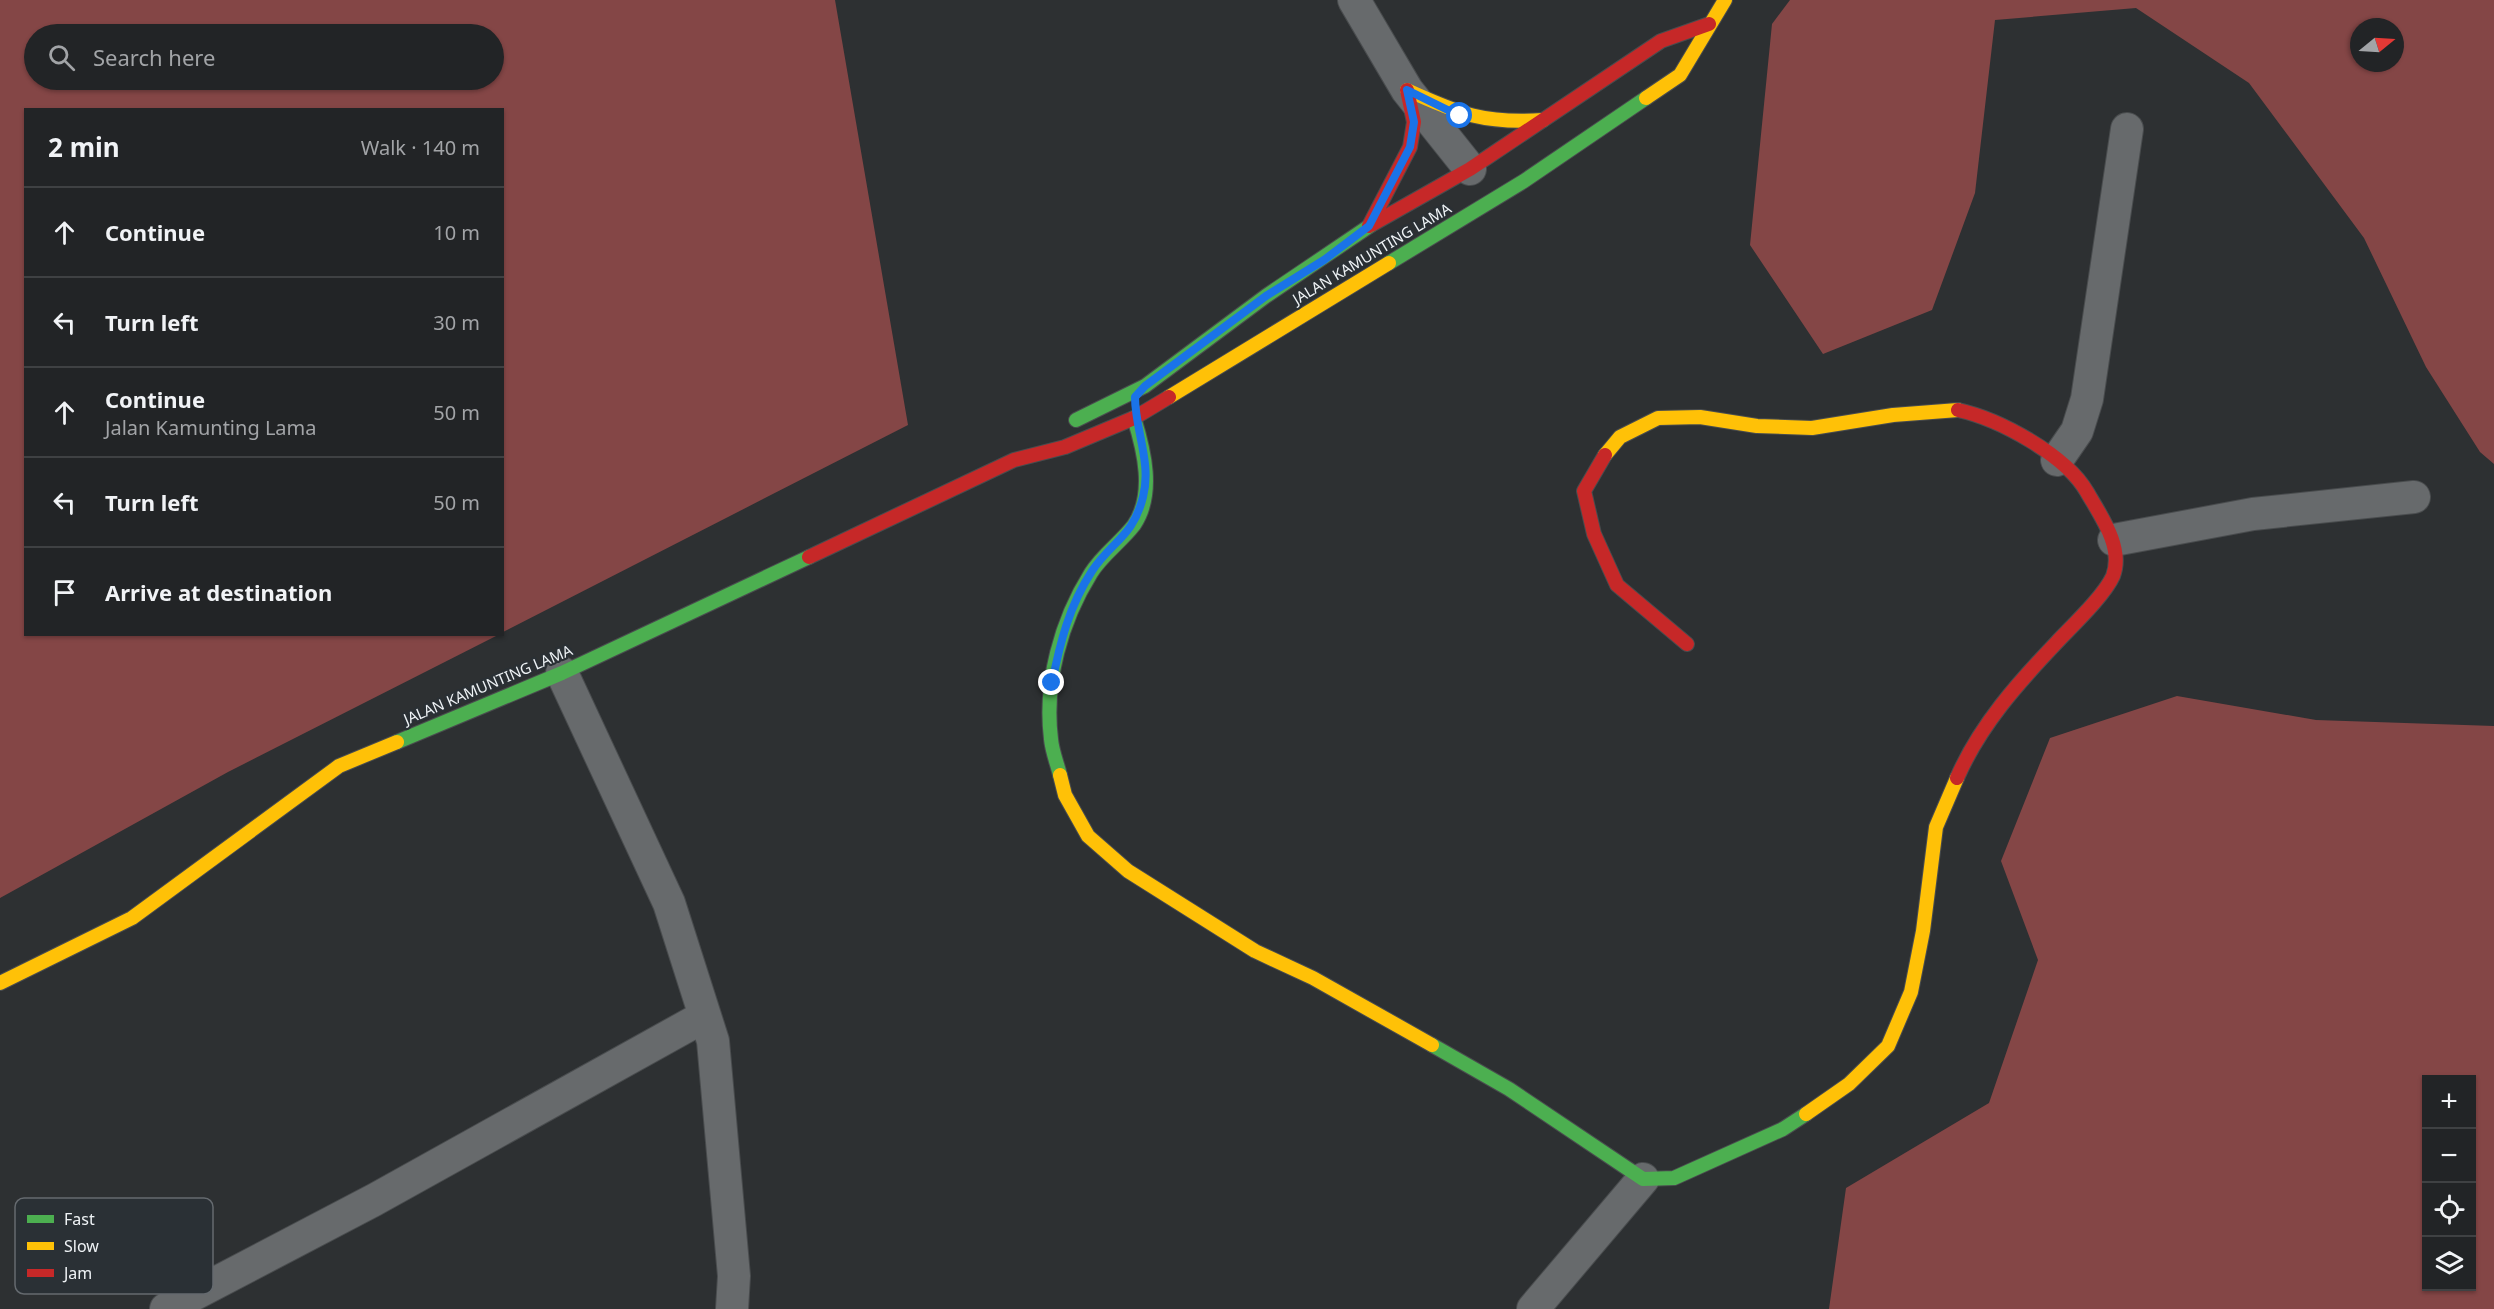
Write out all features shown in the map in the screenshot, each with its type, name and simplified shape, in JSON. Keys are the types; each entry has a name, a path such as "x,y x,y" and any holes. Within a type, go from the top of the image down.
{"main road":[{"name":"JALAN KAMUNTING LAMA","path":"1014,460 1065,447 1134,418 1470,215 1680,75 1725,0"},
{"name":"JALAN KAMUNTING LAMA","path":"1066,424 1145,386 1266,296 1324,260 1369,226 1481,182 1544,120 1661,41 1709,24"},
{"path":"1407,90 1460,116 1483,122 1544,120"},
{"path":"1369,226 1410,147 1414,122 1407,90"},
{"path":"1470,215 1481,182 1524,180"},
{"path":"1145,386 1135,397 1134,418 1144,454 1144,494 1141,504 1135,523 1092,571 1064,626 1052,683 1051,739 1065,795 1088,836 1128,871 1246,945 1313,978 1509,1089 1590,1141 1643,1179 1674,1178 1783,1129 1849,1084 1888,1046 1911,992 1923,931 1936,827 1965,760 2008,694 2089,608 2113,575 2114,540 2079,477 2007,426 1960,410 1893,415 1812,428 1757,426 1700,417 1658,418 1620,437 1601,459 1584,491 1594,534 1617,585 1687,644"},
{"path":"1102,408 1122,409 1134,418"},
{"name":"JALAN KAMUNTING LAMA","path":"0,983 132,918 339,766 562,674 1014,460 1048,435"}],"street":[{"path":"1354,0 1407,90 1481,182"},
{"path":"2057,460 2077,430 2087,399 2127,129"},
{"path":"2114,540 2253,514 2414,497"},
{"path":"562,674 669,903 713,1041 734,1276 732,1309"},
{"path":"213,1284 374,1200 705,1016"},
{"path":"1533,1309 1643,1179"},
{"path":"166,1309 195,1294"}],"shaded area":[{"path":"0,0 835,0 908,425 504,631 504,108 24,108 24,636 496,636 228,772 0,898"},
{"path":"1790,0 2494,0 2494,464 2480,452 2426,367 2364,238 2249,83 2136,8 1995,20 1975,193 1932,310 1823,354 1750,245 1772,24"},
{"path":"2177,696 2316,720 2494,726 2494,1309 1829,1309 1846,1188 1989,1103 2038,960 2001,861 2050,738"}],"traffic: fast":[{"path":"1389,263 1524,181 1646,98"},
{"path":"1076,420 1145,386 1266,296 1371,225"},
{"path":"1060,775 1053,752 1049,717 1057,653 1071,611 1095,566 1129,531 1140,513 1144,500 1146,472 1134,418"},
{"path":"397,742 562,673 809,557"},
{"path":"1432,1045 1509,1089 1643,1179 1674,1178 1783,1129 1806,1114"}],"traffic: slow":[{"path":"1646,98 1680,75 1725,0"},
{"path":"1407,90 1473,116 1505,120 1543,120"},
{"path":"1169,397 1389,263"},
{"path":"1605,455 1620,437 1658,418 1700,417 1757,426 1812,428 1893,415 1958,410"},
{"path":"0,983 132,918 339,766 397,742"},
{"path":"1060,775 1065,795 1088,836 1128,871 1255,951 1313,978 1432,1045"},
{"path":"1806,1114 1849,1084 1888,1046 1911,992 1923,931 1936,827 1957,778"}],"traffic: jam":[{"path":"1371,225 1470,169 1661,41 1709,24"},
{"path":"1369,226 1410,147 1414,122 1407,90"},
{"path":"809,557 1014,460 1065,447 1134,418 1169,397"},
{"path":"1957,778 1988,722 2028,673 2109,584 2116,565 2113,543 2104,521 2087,492 2064,465 2030,440 2011,430 1993,421 1958,410"},
{"path":"1605,455 1584,491 1594,534 1617,585 1687,644"}],"route":[{"path":"1052,683 1064,626 1092,571 1135,523 1144,494 1144,454 1134,418 1135,397 1145,386 1266,296 1324,260 1369,226 1410,147 1414,122 1407,90 1460,116"}]}
